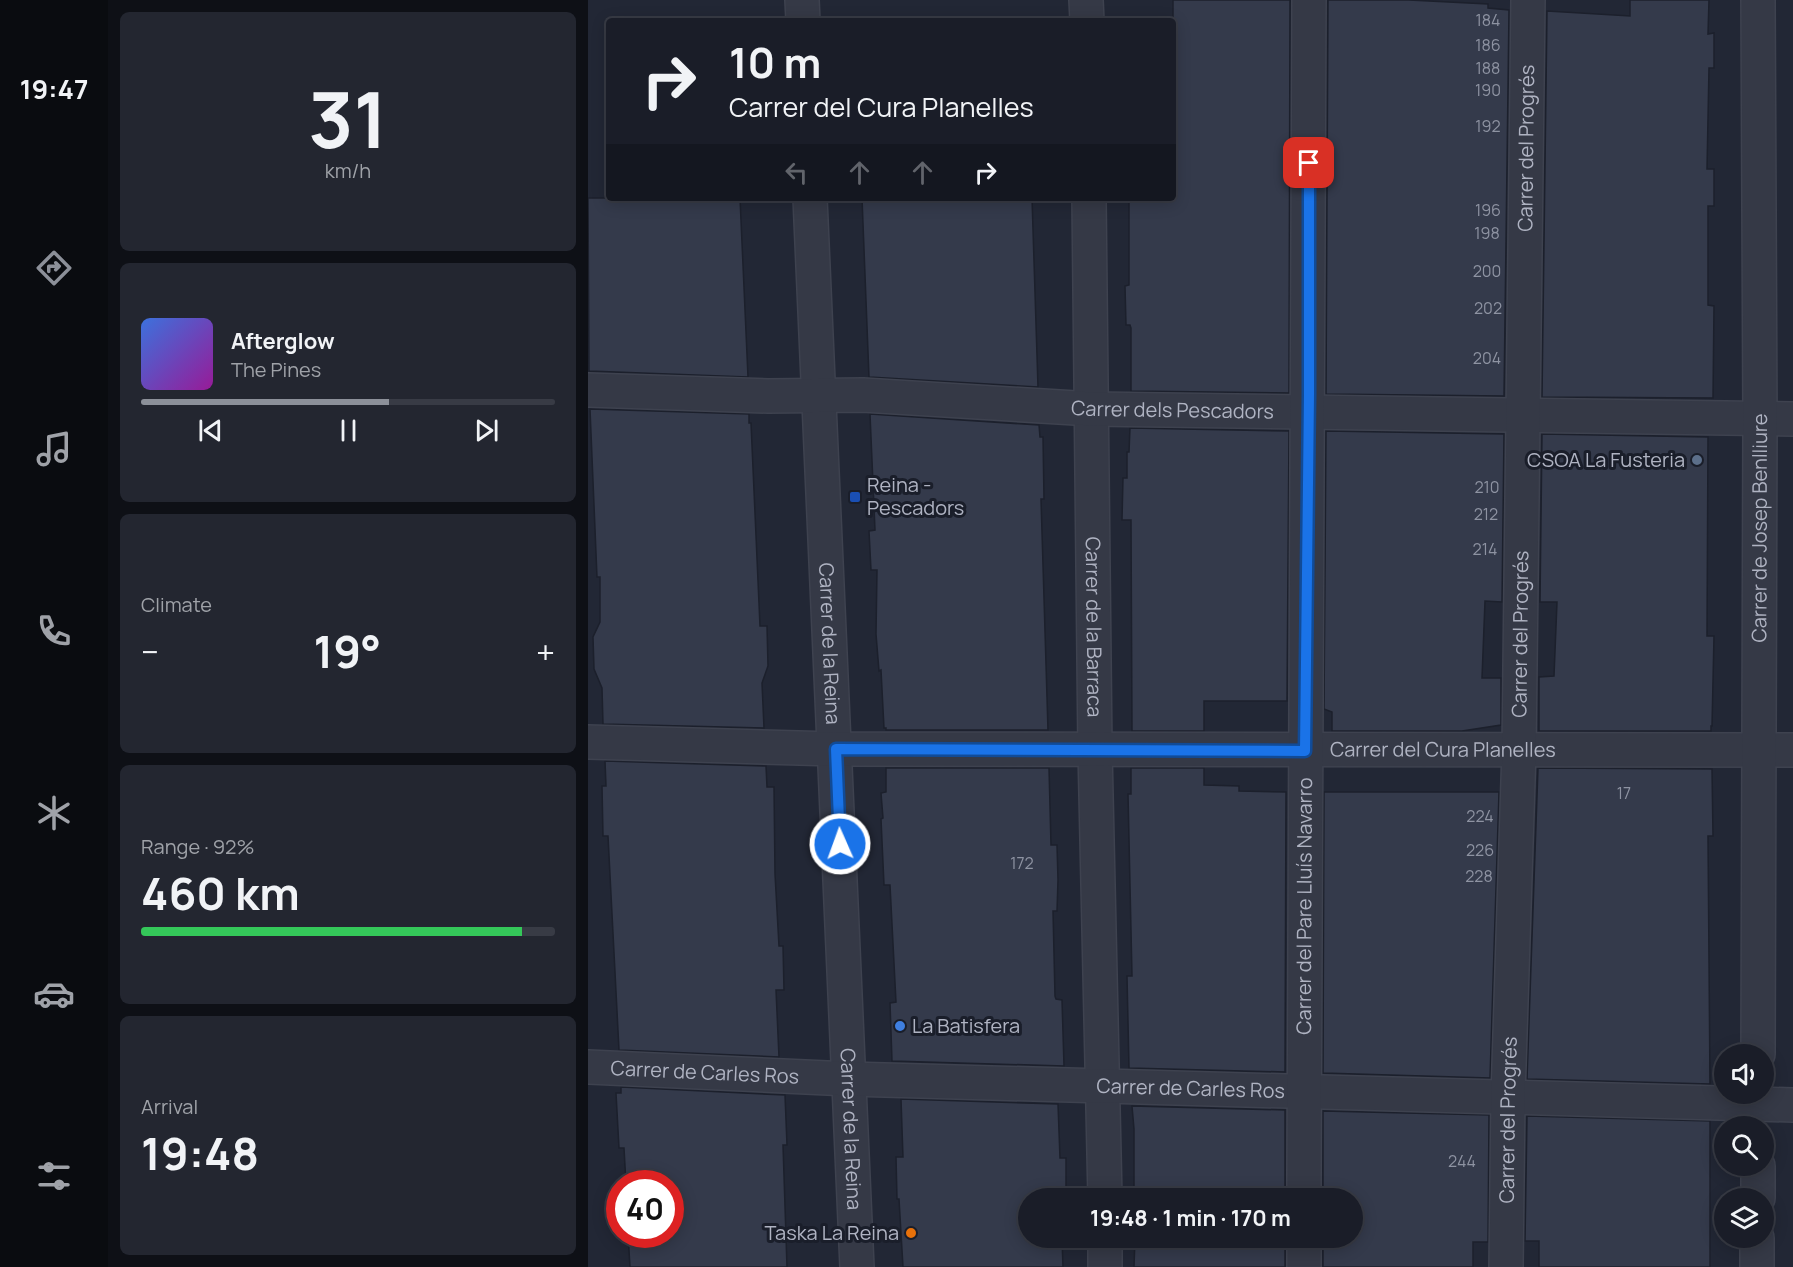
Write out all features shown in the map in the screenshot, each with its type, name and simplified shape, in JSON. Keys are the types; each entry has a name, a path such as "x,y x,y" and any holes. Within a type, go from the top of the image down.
{"street":[{"path":"802,0 803,18"},
{"path":"1086,0 1087,18"},
{"name":"Carrer del Pare Lluís Navarro","path":"1304,1188 1309,0"},
{"name":"Carrer del Progrés","path":"1506,1267 1508,1096 1519,749 1528,0"},
{"name":"Carrer de Josep Benlliure","path":"1758,0 1760,419 1758,1044"},
{"name":"Carrer de la Reina","path":"810,201 857,1267"},
{"name":"Carrer de la Barraca","path":"1089,201 1095,750 1105,1188"},
{"name":"Carrer dels Pescadors","path":"588,390 768,396 863,395 1092,409 1793,419"},
{"name":"Carrer del Cura Planelles","path":"588,742 836,749 1793,750"},
{"name":"Carrer de Carles Ros","path":"588,1067 849,1079 1508,1096 1758,1108 1793,1105"},
{"path":"1105,1248 1105,1267"},
{"path":"1304,1248 1304,1267"},
{"path":"1757,1267 1758,1248"}],"building":[{"path":"1173,0 1290,0 1289,393 1131,391 1131,328 1130,325 1126,325 1125,286 1129,285 1129,201 1176,201 1176,18 1173,18"},
{"path":"1328,0 1409,0 1488,4 1488,8 1509,10 1504,396 1326,394"},
{"path":"1630,0 1709,0 1708,34 1714,33 1714,68 1709,68 1707,169 1714,169 1714,206 1708,206 1708,305 1714,306 1713,398 1542,397 1547,11 1630,16"},
{"path":"588,198 606,198 606,201 740,201 748,377 589,371"},
{"path":"862,201 1032,201 1038,387 869,377"},
{"path":"590,409 749,414 760,626 767,626 768,666 762,683 764,728 603,724 602,688 594,669 593,637 600,622 600,577 597,577"},
{"path":"870,414 1039,425 1040,437 1043,437 1044,499 1041,499 1048,730 886,730 884,728 881,670 879,671 876,634 877,570 871,570 869,531 875,530"},
{"path":"1130,428 1289,431 1287,701 1204,701 1204,731 1132,731 1131,520 1122,520 1123,478 1127,478"},
{"path":"1326,431 1504,434 1502,602 1485,601 1482,678 1501,678 1501,725 1462,731 1332,731 1332,712 1324,709"},
{"path":"1542,434 1708,437 1707,636 1714,636 1711,731 1539,731 1539,677 1554,676 1557,602 1540,602"},
{"path":"605,761 766,766 767,787 774,787 779,946 783,946 784,990 776,990 779,1057 619,1050 608,836 603,836 602,786 606,786"},
{"path":"886,768 1049,768 1051,845 1057,845 1058,880 1057,911 1053,911 1055,996 1056,999 1062,1000 1064,1066 892,1061 890,1003 896,1002 890,885 884,885 881,819 883,818 881,793 886,792"},
{"path":"1131,768 1204,768 1204,785 1239,786 1239,791 1286,792 1285,1072 1129,1068 1127,976 1132,976 1128,794 1131,794"},
{"path":"1538,768 1712,769 1713,836 1708,836 1710,1084 1527,1079"},
{"path":"1324,792 1499,792 1490,1078 1323,1073"},
{"path":"621,1087 785,1095 787,1145 783,1145 787,1267 630,1267 629,1248 684,1248 684,1170 625,1170 624,1148 619,1148 616,1093 621,1093"},
{"path":"901,1099 1058,1104 1060,1158 1066,1158 1066,1188 1018,1188 1018,1248 1062,1248 1063,1267 903,1267 896,1157 903,1157"},
{"path":"1132,1106 1285,1110 1285,1188 1134,1188"},
{"path":"1323,1111 1489,1115 1488,1242 1473,1242 1473,1267 1323,1267 1323,1248 1363,1248 1363,1188 1323,1188"},
{"path":"1527,1116 1710,1121 1710,1267 1539,1267 1539,1241 1525,1241"},
{"path":"1135,1248 1285,1248 1285,1267 1134,1267"}],"place":[{"name":"CSOA La Fusteria","path":"1697,460"},
{"name":"Reina - Pescadors","path":"855,497"},
{"name":"La Batisfera","path":"900,1026"},
{"name":"Taska La Reina","path":"911,1233"}],"route":[{"path":"840,844 836,749 1305,751 1309,163"}]}
